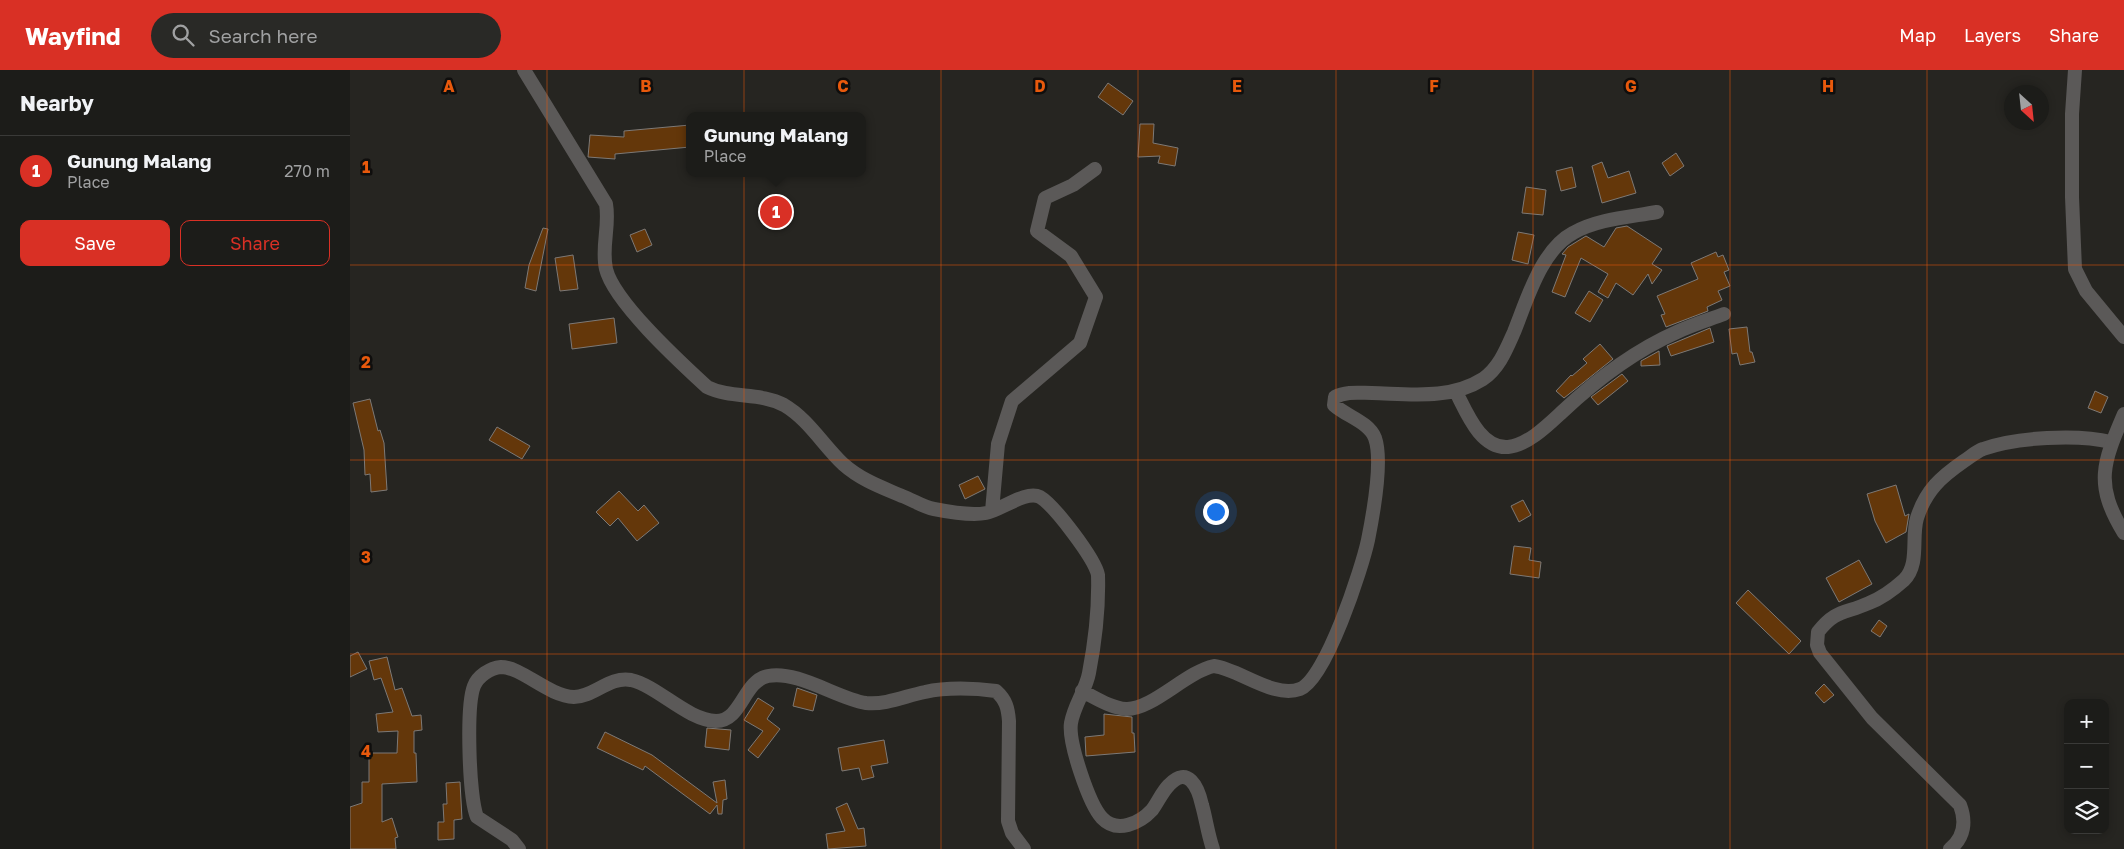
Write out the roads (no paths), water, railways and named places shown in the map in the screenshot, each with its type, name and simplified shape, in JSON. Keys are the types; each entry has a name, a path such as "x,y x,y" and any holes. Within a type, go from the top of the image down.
{"street":[{"path":"524,70 606,204 609,218 605,247 610,280 658,339 701,382 715,391 767,398 786,406 805,422 842,463 872,484 928,508 980,514 1033,496 1039,497 1049,505 1085,548 1094,563 1098,575 1089,674 1070,724 1071,741 1088,790 1101,817 1115,826 1134,823 1151,811 1170,783 1183,777 1189,778 1193,781 1201,800 1213,849"},
{"path":"2075,70 2072,114 2072,197 2075,269 2086,291 2124,337"},
{"path":"992,511 998,444 1012,401 1080,343 1096,297 1071,256 1037,231 1045,198 1073,185 1095,169"},
{"path":"1082,692 1117,707 1133,708 1147,703 1199,671 1214,666 1274,688 1298,690 1310,683 1330,647 1359,573 1368,541 1376,491 1377,450 1375,439 1363,424 1334,405 1335,397 1355,393 1415,395 1456,392 1469,387 1496,367 1548,256 1564,238 1584,228 1612,220 1657,212"},
{"path":"1456,392 1479,432 1496,445 1508,447 1531,437 1598,380 1648,346 1678,331 1724,314"},
{"path":"2124,414 2111,442 2103,478 2108,499 2124,533"},
{"path":"1950,849 1964,829 1960,805 1872,718 1820,653 1816,638 1818,632 1834,615 1869,604 1906,579 1913,564 1917,519 1935,483 1981,449 2018,441 2055,438 2096,438 2111,442"},
{"path":"519,849 512,840 483,823 477,817 472,800 470,740 472,694 478,679 498,668 509,669 540,686 567,696 582,695 617,680 633,681 682,708 715,721 729,717 758,679 773,676 823,687 868,703 892,701 938,690 996,692 1002,696 1007,705 1009,721 1008,822 1012,834 1024,849"}],"place":[{"name":"Gunung Malang","path":"776,212"}]}
